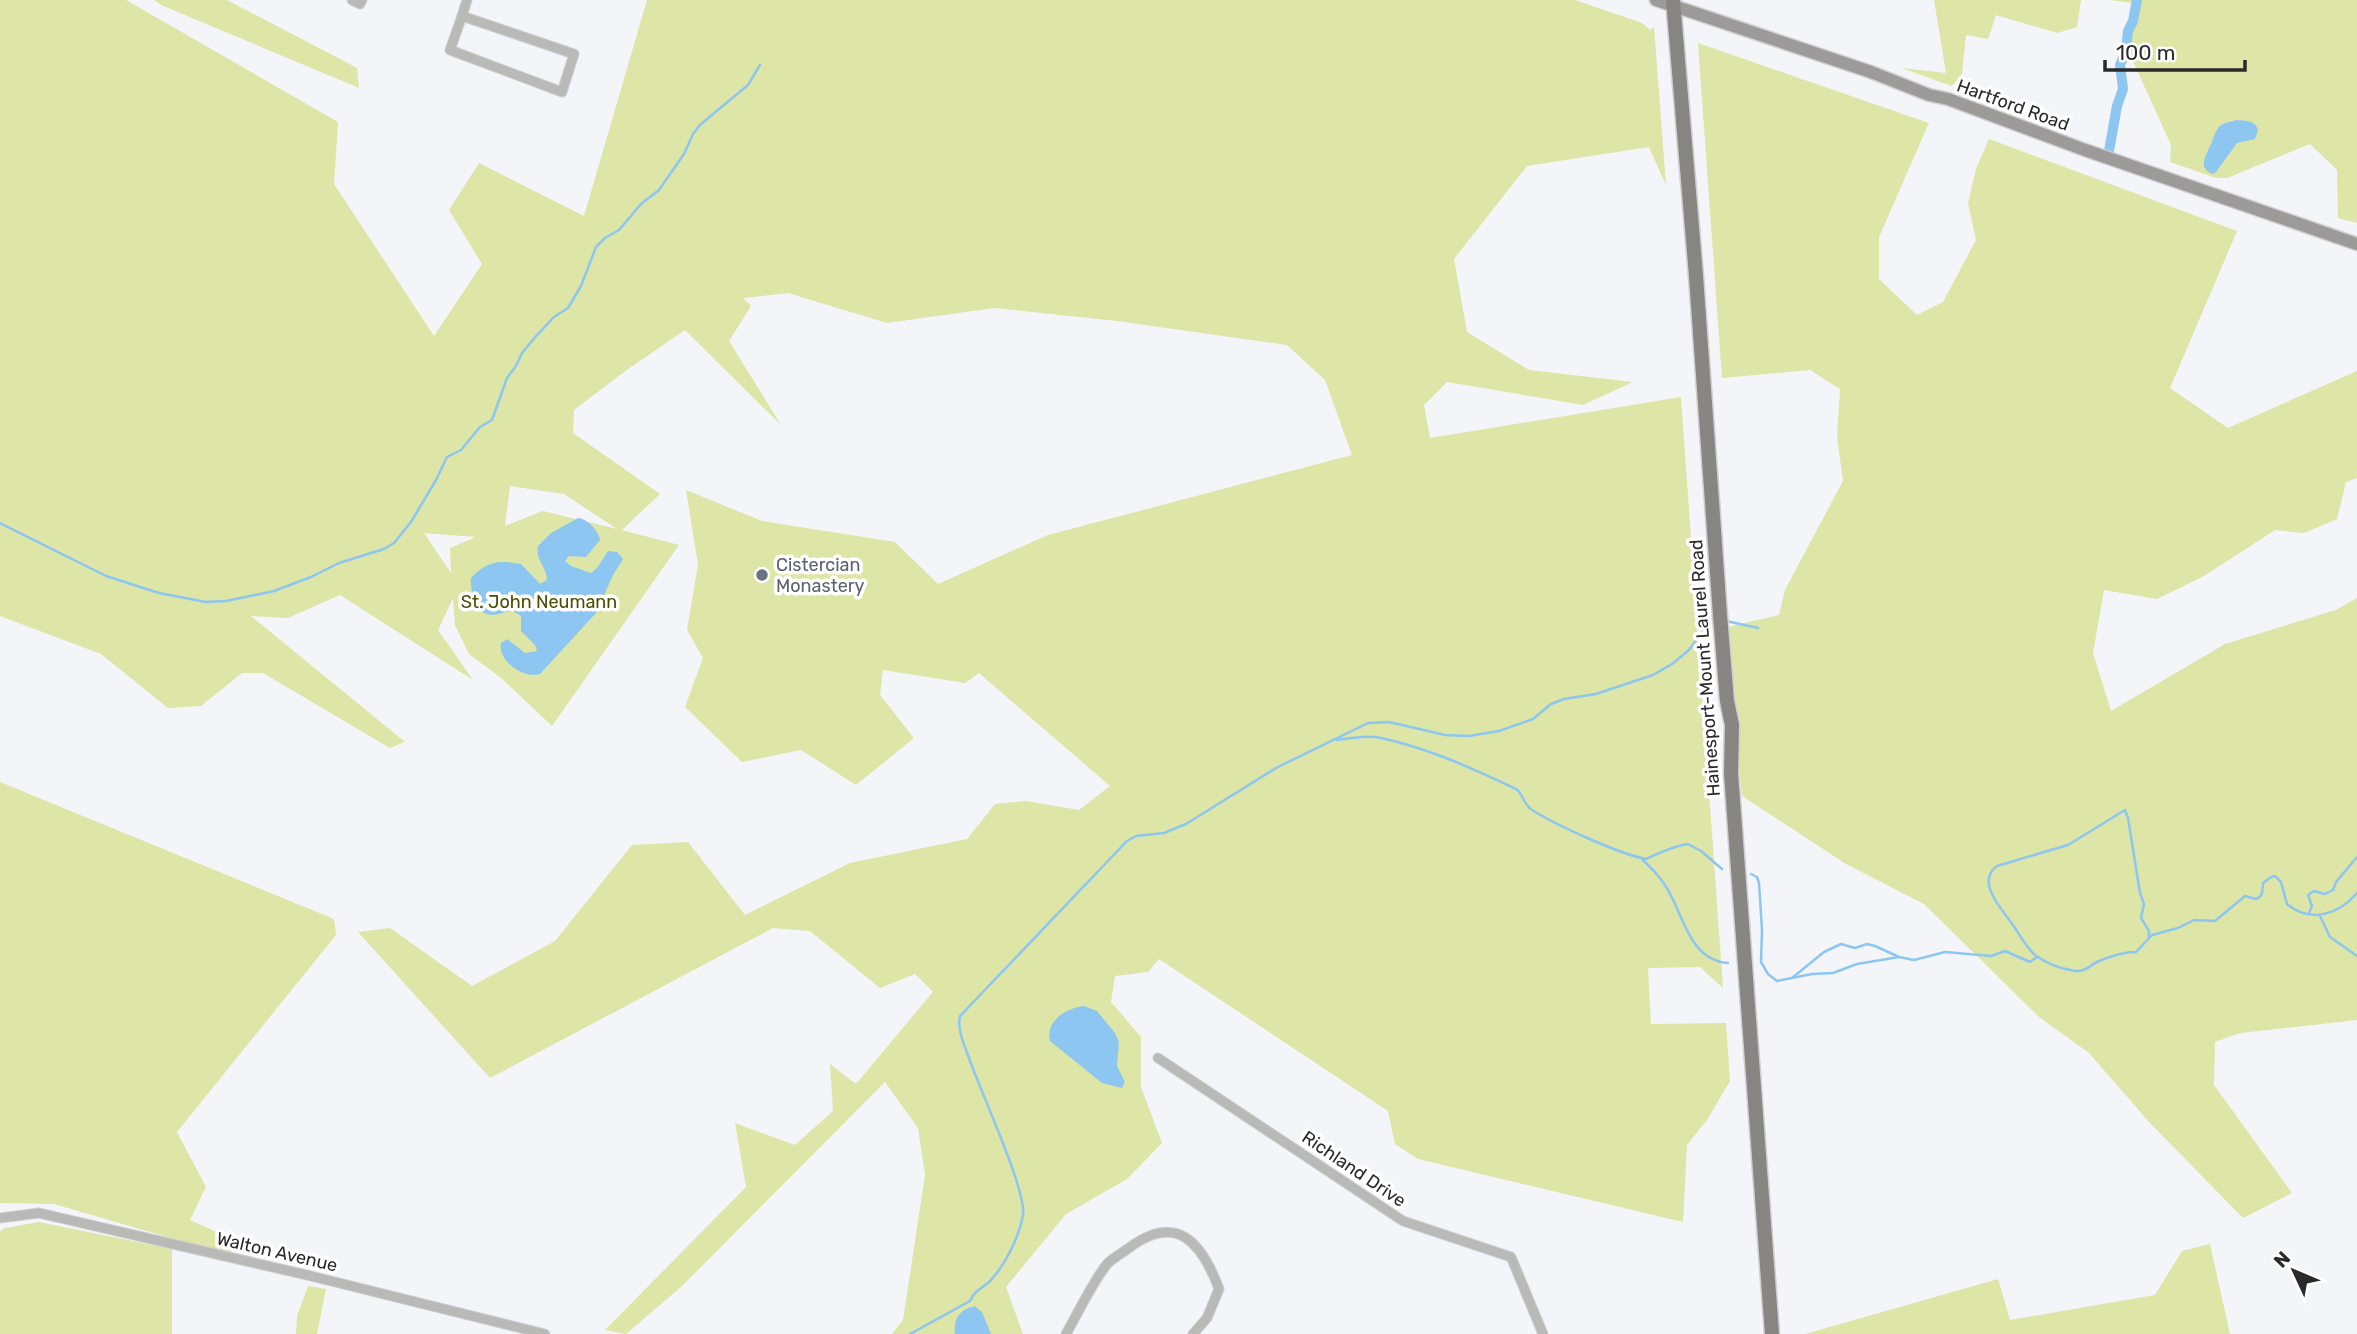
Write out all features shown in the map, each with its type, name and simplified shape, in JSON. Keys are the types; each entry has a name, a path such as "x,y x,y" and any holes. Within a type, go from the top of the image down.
{"main road":[{"name":"Hainesport-Mount Laurel Road","path":"1673,3 1727,701 1732,725 1731,773 1772,1334"}],"street":[{"path":"352,0 360,4 362,0"},
{"path":"462,16 574,54 562,92 450,50 467,0"},
{"name":"Hartford Road","path":"1656,0 1673,3 2357,244"},
{"name":"Richland Drive","path":"1158,1058 1403,1221 1511,1257 1543,1334"},
{"name":"Walton Avenue","path":"0,1218 39,1213 545,1334"},
{"path":"1066,1334 1109,1262 1142,1238 1169,1233 1185,1236 1203,1251 1219,1289 1207,1318 1194,1334"}],"green space":[{"name":"St. John Neumann","path":"0,0 126,0 338,122 334,184 434,336 482,264 449,210 479,163 584,216 647,0 1575,0 1642,23 1650,30 1654,27 1666,185 1649,147 1527,166 1454,259 1467,332 1529,370 1633,382 1583,405 1447,382 1424,405 1430,438 1681,397 1723,988 1700,967 1648,968 1651,1024 1726,1023 1730,1081 1707,1120 1687,1145 1683,1222 1418,1159 1395,1144 1388,1111 1159,959 1148,972 1115,976 1111,1002 1141,1037 1141,1087 1162,1143 1127,1179 1066,1214 1006,1287 1023,1334 892,1334 903,1320 925,1175 918,1128 885,1082 682,1286 626,1334 605,1330 746,1187 735,1123 795,1145 833,1111 830,1064 856,1084 933,992 915,974 880,988 810,931 773,928 490,1078 358,932 390,928 472,986 555,941 632,845 688,842 745,915 850,863 967,839 995,804 1026,801 1079,810 1110,786 979,673 965,683 883,670 880,695 914,738 856,785 801,750 742,762 685,707 703,658 687,630 698,565 686,490 762,521 895,542 938,584 1048,535 1352,455 1325,380 1287,345 1117,321 994,308 887,323 788,293 743,298 751,306 729,341 781,425 685,330 574,410 573,433 660,494 622,530 679,545 552,726 501,678 469,654 455,625 453,598 438,630 473,680 340,595 288,618 251,616 405,742 390,748 263,673 242,673 201,706 168,708 101,654 0,616","holes":["510,486 564,494 617,529 543,511 505,526","424,533 476,537 450,548 451,573"]},
{"path":"154,0 227,0 357,68 359,88 161,5"},
{"path":"1934,0 2081,0 2077,27 2057,33 1996,15 1988,39 1966,35 1962,74 1952,86 1901,68 1946,73"},
{"path":"2110,0 2357,0 2357,223 2338,218 2337,170 2310,144 2227,178 2216,178 2170,162 2171,145 2127,48 2132,3"},
{"path":"1698,43 1929,123 1879,237 1879,279 1917,315 1943,302 1976,240 1968,203 1976,169 1989,139 2237,231 2170,388 2228,428 2357,371 2357,478 2346,482 2337,519 2304,533 2275,530 2204,576 2157,599 2104,590 2093,653 2111,711 2225,644 2336,610 2357,598 2357,1020 2240,1033 2215,1042 2214,1085 2292,1193 2243,1218 2150,1123 2089,1053 2039,1017 1924,904 1846,864 1742,796 1724,628 1779,615 1785,590 1843,481 1837,437 1840,389 1810,370 1722,378"},
{"path":"0,782 334,919 336,935 177,1132 206,1187 190,1220 245,1245 229,1255 54,1204 0,1203"},
{"path":"39,1222 172,1249 172,1334 0,1334 0,1231"},
{"path":"2210,1244 2230,1334 1805,1334 1998,1279 2010,1320 2155,1295 2182,1251"},
{"path":"308,1286 326,1289 317,1334 296,1334 297,1316"}],"water":[{"path":"2236,120 2255,124 2258,130 2255,139 2237,143 2216,172 2208,172 2204,162 2216,131 2220,126"},
{"path":"578,518 592,526 600,540 586,557 569,556 565,561 591,573 608,551 617,552 623,559 596,613 540,674 527,674 507,662 501,649 501,643 507,639 525,653 537,651 535,645 521,631 521,616 513,611 486,614 477,606 471,589 471,578 488,565 506,562 521,564 540,584 547,580 538,555 538,546 551,533"},
{"path":"1084,1006 1097,1011 1115,1033 1119,1042 1117,1066 1125,1082 1122,1088 1102,1083 1050,1041 1051,1027 1058,1017"},
{"path":"975,1306 982,1312 991,1334 955,1334 955,1324 959,1316"}],"waterway":[{"path":"2109,151 2117,106 2123,89 2120,65 2126,51 2128,31 2137,0"},
{"path":"0,523 106,576 159,593 206,602 226,601 274,591 394,543 411,522 447,457 461,450 480,427 492,420 507,378 522,353 554,317 568,308 581,286 596,247 619,230 641,204 659,190 700,125 748,85 760,65"},
{"path":"1726,621 1758,628"},
{"path":"910,1334 970,1301 976,1292 989,1282 1010,1251 1023,1215 1018,1185 962,1037 960,1016 1127,841 1136,836 1164,833 1186,824 1276,768 1368,723 1389,722 1445,735 1469,736 1499,731 1533,719 1551,704 1564,699 1596,694 1653,675 1689,650 1705,628"},
{"path":"1337,740 1376,737 1416,747 1516,789 1532,810 1604,845 1646,859 1688,844 1722,869"},
{"path":"2149,936 2141,918 2144,904 2125,810 2068,845 1997,866 1991,872 1989,887 1997,904 2029,948 2049,963 2075,971 2112,956 2136,952 2152,935 2178,928 2194,920 2215,921 2245,896 2259,898 2263,883 2271,877 2275,876 2281,882 2287,904 2306,914 2333,911 2357,893"},
{"path":"2309,913 2312,906 2308,895 2314,891 2325,894 2333,890 2336,882 2357,857"},
{"path":"1643,860 1666,886 1697,946 1715,960 1728,963"},
{"path":"1751,874 1757,877 1759,883 1761,962 1768,974 1777,981 1833,973 1857,964 1899,957"},
{"path":"2320,916 2330,937 2357,956"},
{"path":"1792,978 1824,952 1841,944 1855,948 1867,944 1914,960 1945,952 1991,956 2005,951 2030,962 2037,957"}],"place":[{"name":"Cistercian Monastery","path":"762,575"}]}
